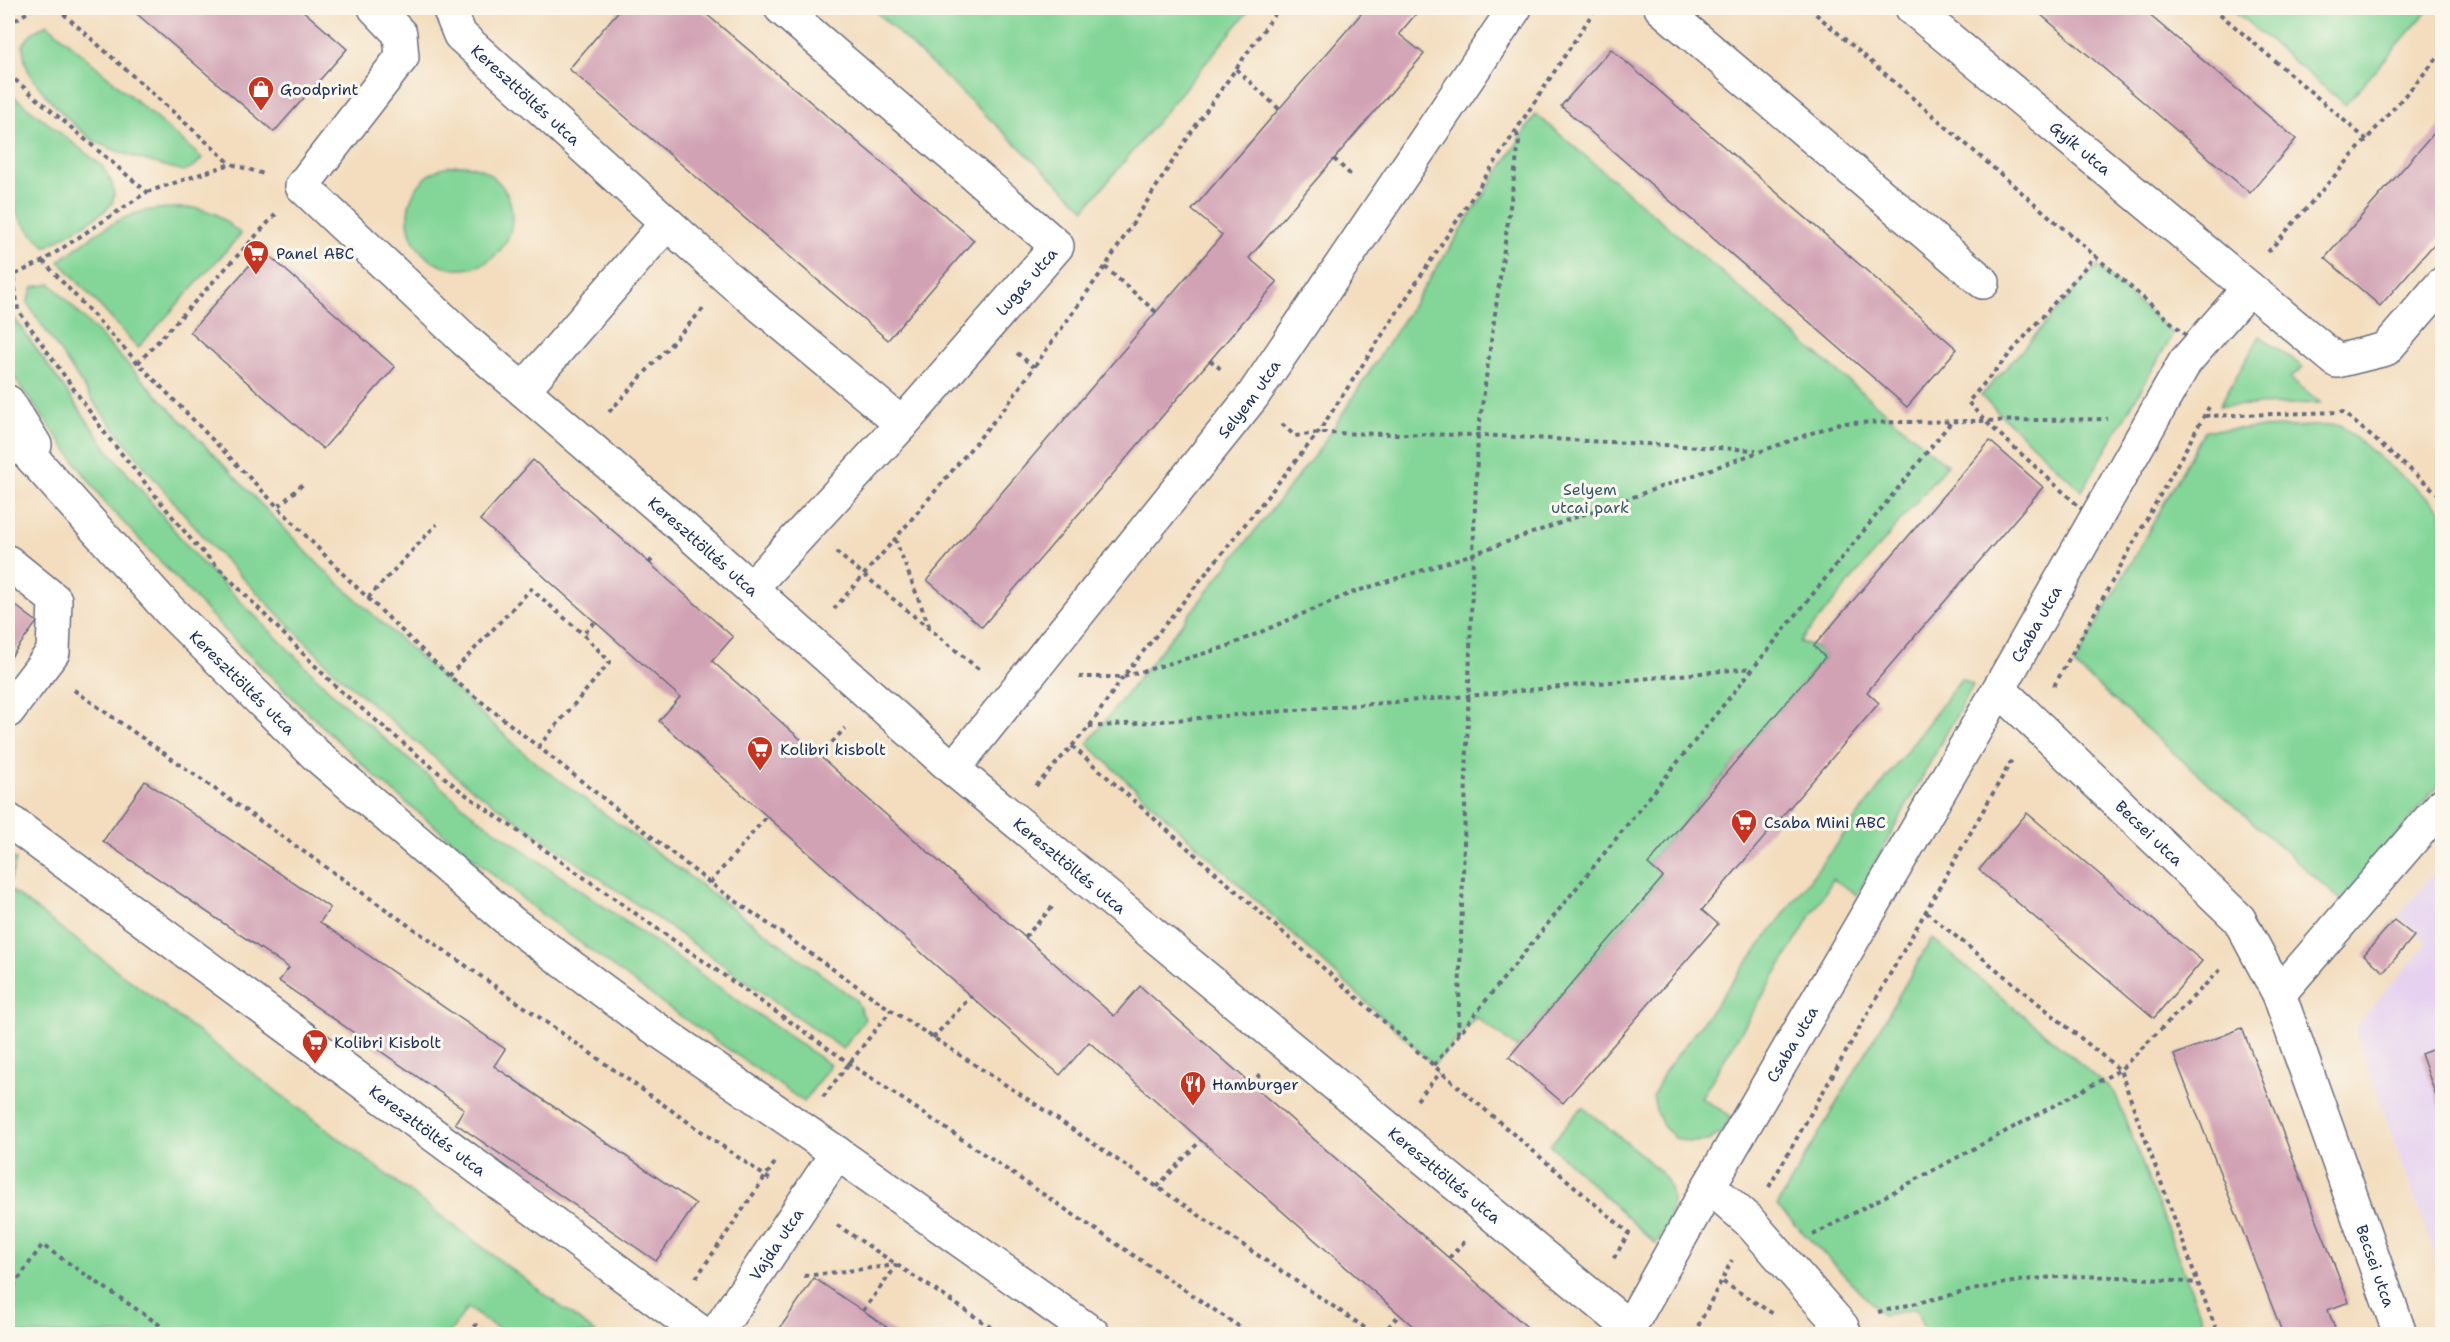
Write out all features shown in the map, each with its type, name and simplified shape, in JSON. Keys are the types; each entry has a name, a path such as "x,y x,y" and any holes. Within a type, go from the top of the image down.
{"street":[{"path":"302,186 402,57 400,34 375,8"},
{"name":"Kereszttöltés utca","path":"449,8 460,35 730,280 902,424"},
{"name":"Lugas utca","path":"751,588 902,424 1057,246 782,8"},
{"name":"Selyem utca","path":"954,770 1252,397 1515,8"},
{"path":"1661,8 1983,282"},
{"name":"Gyík utca","path":"1912,8 2253,292"},
{"name":"Kereszttöltés utca","path":"302,186 465,340 583,440 954,770 1590,1295 1628,1331"},
{"path":"523,390 667,223"},
{"path":"2253,292 2337,361 2386,349 2442,284"},
{"name":"Csaba utca","path":"1628,1331 1709,1186 1999,689 2138,418 2185,362 2253,292"},
{"name":"Kereszttöltés utca","path":"8,402 72,502"},
{"name":"Kereszttöltés utca","path":"8,431 169,610 333,770 512,923 636,1015 837,1153 1093,1335"},
{"path":"8,562 55,600 53,652 8,711"},
{"name":"Becsei utca","path":"1999,689 2239,919 2279,994 2400,1335"},
{"path":"2279,994 2442,805"},
{"name":"Kereszttöltés utca","path":"8,820 703,1335"},
{"name":"Vajda utca","path":"716,1335 837,1153"},
{"path":"1709,1186 1749,1221 1844,1331"}],"path":[{"path":"8,25 33,8"},
{"path":"57,8 231,164 302,186 138,363"},
{"path":"1012,696 863,576 1008,404 1105,267 1194,128 1279,8"},
{"path":"1010,816 1089,727 1123,677 1318,433 1596,8"},
{"path":"1809,8 2095,256 2187,336 2083,510 1984,420 1968,402 2095,256"},
{"path":"2213,8 2367,140"},
{"path":"2253,292 2268,251 2442,53"},
{"path":"1236,69 1279,109"},
{"path":"8,74 147,192"},
{"path":"1458,1034 1478,435 1519,142 1516,130"},
{"path":"8,278 44,261 147,192 231,164"},
{"path":"8,234 18,310 108,436 194,543 337,688 462,792 849,1063 1250,1335"},
{"path":"44,261 138,363 449,676 710,883 891,1010 1374,1335"},
{"path":"1105,267 1156,312"},
{"path":"583,440 730,280"},
{"path":"1694,1335 1723,1282 1749,1221 2034,722 2210,405"},
{"path":"2138,418 2343,412 2442,496"},
{"path":"1123,677 1226,648 1351,593 1473,554 1840,423 2113,419"},
{"path":"1434,1065 1952,420"},
{"path":"1318,433 1478,435 1760,450"},
{"path":"279,506 303,483"},
{"path":"368,597 437,524"},
{"path":"896,539 932,632"},
{"path":"449,676 531,589 583,634 610,662 538,747"},
{"path":"583,634 595,622"},
{"path":"41,668 804,1203 1001,1335"},
{"path":"1089,727 1468,696 1753,668"},
{"path":"1072,746 1434,1065 1629,1233 1590,1295"},
{"path":"710,883 767,816"},
{"path":"1926,912 2120,1070 2218,1335"},
{"path":"1778,1254 2120,1070 2250,940"},
{"path":"933,1038 971,996"},
{"path":"849,1063 891,1010"},
{"path":"672,1313 799,1127"},
{"path":"1157,1187 1201,1140"},
{"path":"831,1233 836,1225"},
{"path":"8,1294 42,1245 173,1335"},
{"path":"808,1268 803,1276 897,1265"},
{"path":"863,1311 897,1265"},
{"path":"1844,1331 1871,1314 2019,1281 2071,1277 2198,1283"},
{"path":"1723,1282 1778,1317"},
{"path":"1382,1335 1400,1315"},
{"path":"469,1335 476,1325 489,1335"},
{"path":"988,1335 993,1329"}],"shaded area":[{"path":"2442,863 2442,1275 2354,1028 2428,942 2398,916"}],"green space":[{"path":"872,8 1251,8 1085,209"},
{"path":"2231,8 2430,8 2345,105"},
{"path":"47,24 202,158 195,166 184,171 120,152 91,139 70,121 48,98 25,62 23,44 32,33"},
{"path":"12,95 101,165 113,188 114,198 108,208 46,247 20,218 10,194 6,137 8,96"},
{"name":"Selyem utcai park","path":"1536,114 1947,465 1800,642 1814,646 1825,657 1648,864 1663,877 1517,1048 1476,1017 1434,1065 1087,744 1321,447"},
{"path":"460,165 480,169 497,180 508,197 512,217 508,237 497,254 480,265 460,269 440,265 423,254 412,237 408,217 412,197 423,180 440,169"},
{"path":"197,208 216,214 241,234 138,348 59,261 102,230 137,213 156,209"},
{"path":"2097,266 2173,334 2082,491 1981,396"},
{"path":"51,284 320,566 532,760 856,1000 865,1019 843,1049 464,783 338,675 216,551 156,481 96,405 27,303 33,287"},
{"path":"8,315 15,319 108,450 198,559 336,697 476,817 830,1065 804,1102 669,1008 541,914 379,780 240,646 106,504 8,369"},
{"path":"2260,336 2303,367 2290,378 2321,403 2219,406"},
{"path":"2340,425 2442,510 2442,780 2342,901 2074,665 2205,430"},
{"path":"1961,679 1973,685 1857,895 1833,879 1701,1098 1731,1116 1721,1133 1708,1141 1689,1142 1675,1138 1664,1127 1656,1111 1653,1096 1664,1073"},
{"path":"8,855 16,860 8,888"},
{"path":"8,888 597,1334 506,1334 467,1308 449,1334 8,1334"},
{"path":"1932,938 2115,1093 2208,1334 1926,1334 1916,1309 1883,1315 1777,1206"},
{"path":"1582,1107 1654,1166 1668,1183 1672,1199 1670,1215 1656,1244 1550,1145"}],"building":[{"path":"143,8 300,8 347,49 274,132 137,14"},
{"path":"621,8 699,8 974,240 888,340 569,69"},
{"path":"1366,8 1421,8 1399,34 1424,54 1249,258 1277,282 982,627 927,580 1222,235 1192,210"},
{"path":"2033,8 2141,8 2296,139 2250,193"},
{"path":"1611,49 1957,349 1907,407 1561,106"},
{"path":"2442,124 2442,235 2380,306 2325,258"},
{"path":"263,250 395,367 323,449 190,332"},
{"path":"1990,441 2043,487 1867,692 1879,703 1702,910 1718,924 1563,1103 1509,1057 1663,877 1648,864 1825,657 1814,646"},
{"path":"533,460 733,637 712,661 1114,1016 1140,986 1535,1334 1422,1334 1089,1042 1060,1075 659,721 680,697 480,520"},
{"path":"8,600 37,622 8,661"},
{"path":"145,781 330,908 320,922 505,1049 494,1066 696,1204 656,1261 455,1123 464,1109 279,981 289,968 103,841"},
{"path":"2027,813 2202,961 2154,1018 1979,870"},
{"path":"2394,920 2414,936 2384,972 2364,955"},
{"path":"2242,1028 2349,1302 2328,1310 2337,1334 2266,1334 2281,1329 2174,1055"},
{"path":"2442,1046 2442,1112 2421,1054"},
{"path":"814,1278 863,1311 897,1334 776,1334"}],"place":[{"name":"Goodprint","path":"261,112"},
{"name":"Panel ABC","path":"256,276"},
{"name":"Kolibri kisbolt","path":"760,772"},
{"name":"Csaba Mini ABC","path":"1744,845"},
{"name":"Kolibri Kisbolt","path":"315,1065"},
{"name":"Hamburger","path":"1193,1107"}]}
